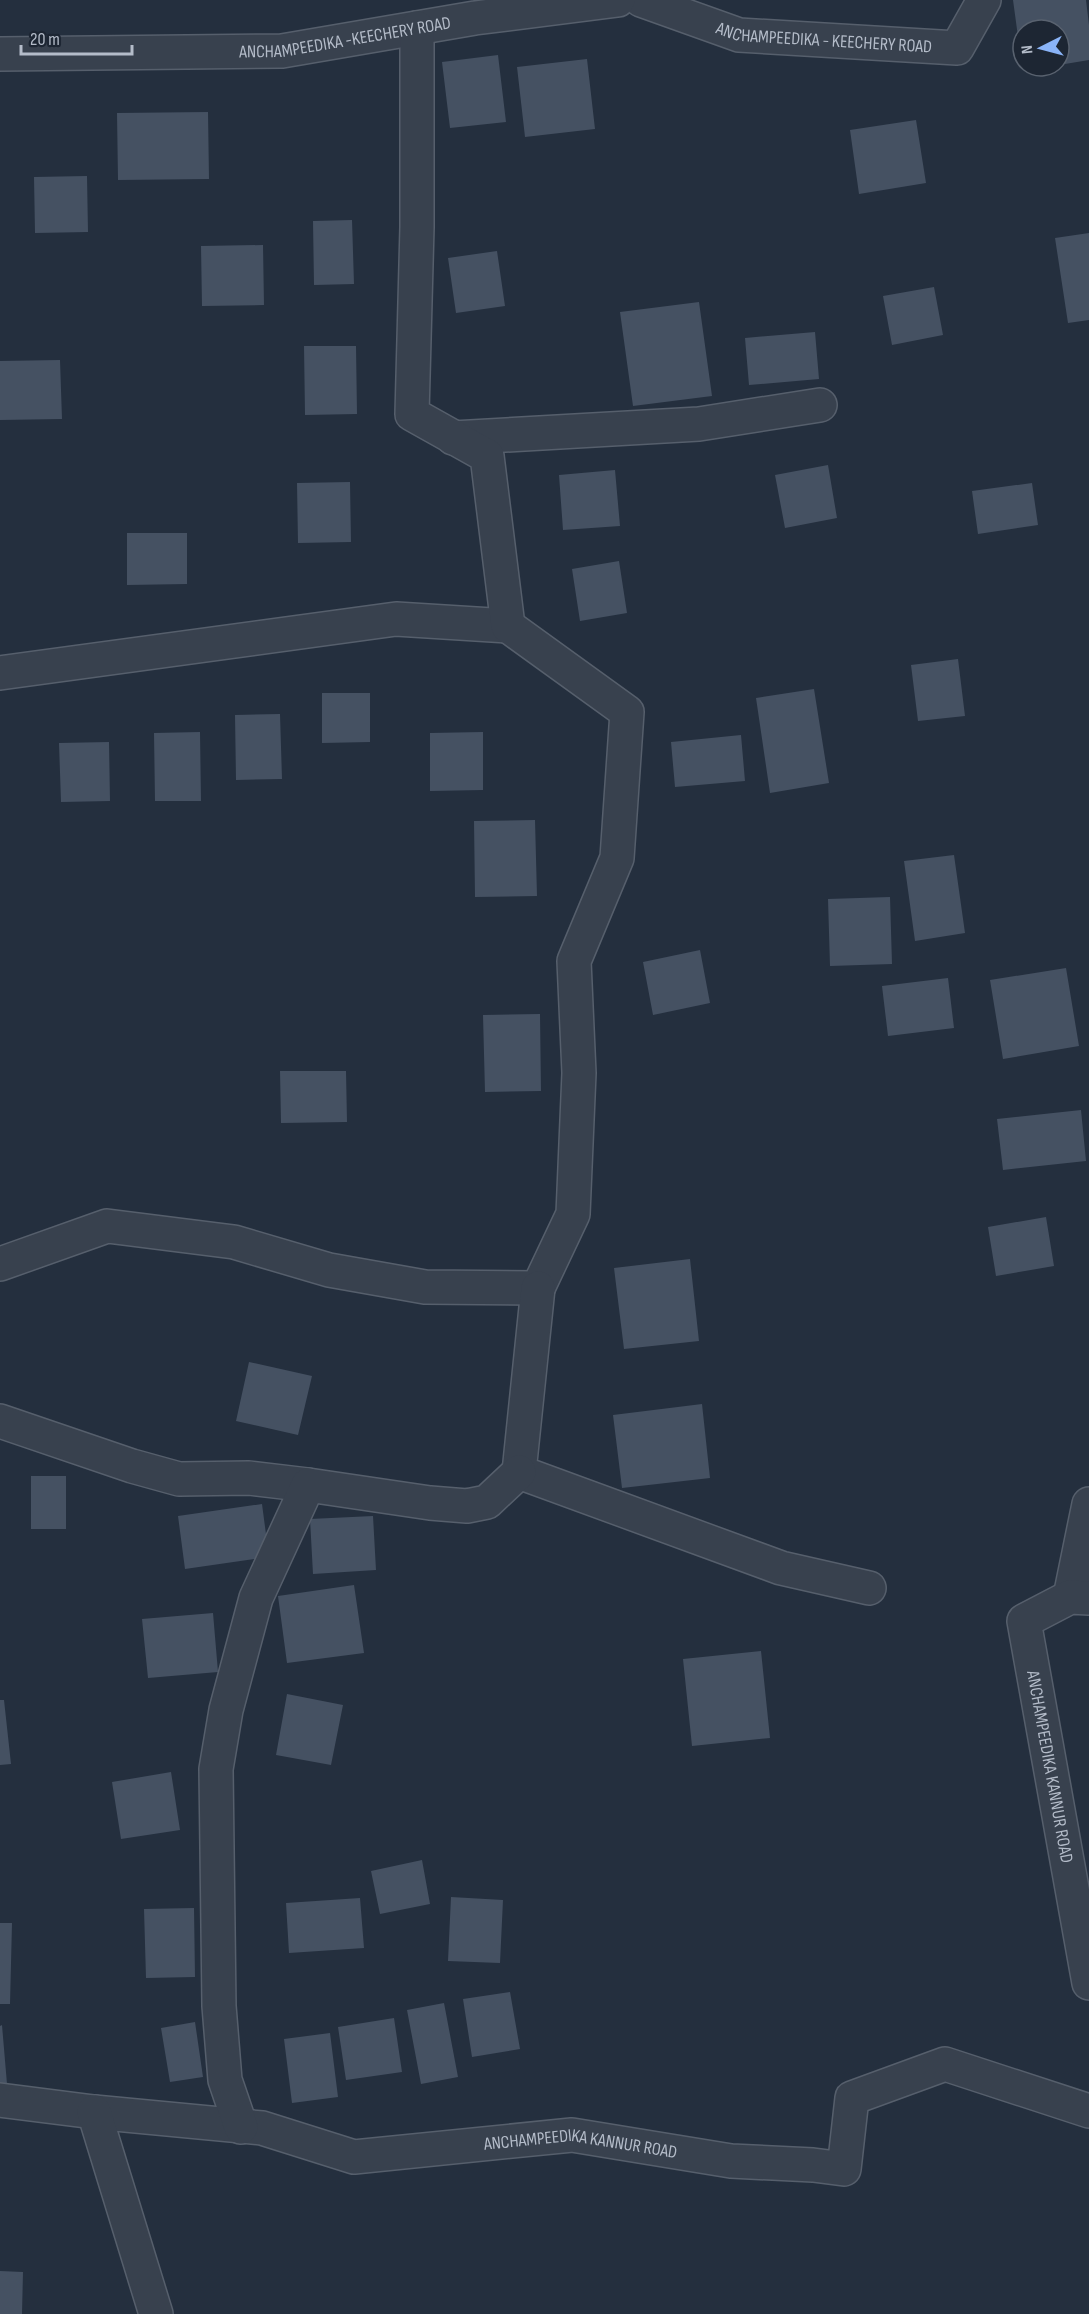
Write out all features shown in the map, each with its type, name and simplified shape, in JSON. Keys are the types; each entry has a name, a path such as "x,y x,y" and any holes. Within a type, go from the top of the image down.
{"street":[{"name":"ANCHAMPEEDIKA -KEECHERY ROAD","path":"0,54 282,51 475,18 618,0"},
{"name":"ANCHAMPEEDIKA - KEECHERY ROAD","path":"641,0 740,35 957,48 984,0"},
{"path":"417,28 417,227 412,414 487,456 508,626"},
{"path":"453,438 699,424 819,405"},
{"path":"0,673 396,619 508,626 627,712 618,858 574,961 579,1073 573,1214 538,1288 519,1473 487,1503 467,1506 249,1478 179,1479 132,1466 0,1420"},
{"path":"0,1264 107,1226 234,1242 329,1270 425,1287 538,1288"},
{"path":"519,1473 781,1568 869,1588"},
{"path":"241,2127 225,2080 219,2006 216,1769 226,1710 256,1598 308,1485"},
{"path":"1079,1597 1089,1504"},
{"name":"ANCHAMPEEDIKA KANNUR ROAD","path":"1079,1597 1024,1621 1089,1983"},
{"name":"ANCHAMPEEDIKA KANNUR ROAD","path":"0,2100 94,2112 262,2128 354,2157 572,2135 731,2161 813,2165 844,2169 852,2098 945,2064 1089,2111"},
{"path":"94,2112 156,2314"}],"building":[{"path":"1013,0 1086,0 1089,60 1071,63 1071,18 1015,18"},
{"path":"498,55 506,122 450,128 442,62"},
{"path":"587,59 595,129 525,137 517,67"},
{"path":"208,112 209,179 118,180 117,113"},
{"path":"916,120 926,183 859,194 850,130"},
{"path":"87,176 88,232 35,233 34,177"},
{"path":"352,220 354,284 314,285 313,221"},
{"path":"1089,233 1089,320 1068,323 1055,238"},
{"path":"263,245 264,305 202,306 201,246"},
{"path":"497,251 505,306 456,313 448,258"},
{"path":"934,287 943,335 892,345 883,296"},
{"path":"699,302 712,396 633,406 620,312"},
{"path":"815,332 819,379 749,385 745,338"},
{"path":"304,346 356,346 357,414 305,415"},
{"path":"60,360 62,419 0,420 0,361"},
{"path":"828,465 837,518 785,528 775,475"},
{"path":"615,470 620,526 563,530 559,475"},
{"path":"350,482 351,542 298,543 297,483"},
{"path":"1032,483 1038,525 978,534 972,491"},
{"path":"127,533 187,533 187,584 127,585"},
{"path":"619,561 627,613 580,621 572,569"},
{"path":"958,659 965,716 918,721 911,665"},
{"path":"814,689 829,783 770,793 756,698"},
{"path":"322,693 370,693 370,742 322,743"},
{"path":"280,714 282,779 236,780 235,715"},
{"path":"200,732 201,801 155,801 154,733"},
{"path":"483,732 483,790 430,791 430,733"},
{"path":"741,735 745,781 675,787 671,742"},
{"path":"109,742 110,801 61,802 59,743"},
{"path":"535,820 537,896 475,897 474,821"},
{"path":"954,855 965,933 915,941 904,861"},
{"path":"890,897 892,964 830,966 828,899"},
{"path":"700,950 710,1003 653,1015 643,962"},
{"path":"1066,968 1079,1046 1003,1059 990,980"},
{"path":"948,978 954,1028 888,1036 882,986"},
{"path":"540,1014 541,1091 485,1092 483,1015"},
{"path":"280,1071 346,1071 347,1122 281,1123"},
{"path":"1081,1110 1086,1161 1003,1170 997,1119"},
{"path":"1046,1217 1054,1266 996,1276 988,1227"},
{"path":"690,1259 699,1341 624,1349 614,1268"},
{"path":"249,1362 312,1376 298,1435 236,1421"},
{"path":"702,1404 710,1478 622,1488 613,1415"},
{"path":"31,1476 66,1476 66,1529 31,1529"},
{"path":"262,1504 269,1557 185,1569 178,1516"},
{"path":"373,1516 376,1570 313,1574 310,1519"},
{"path":"354,1585 364,1653 287,1663 278,1596"},
{"path":"213,1613 218,1672 148,1678 142,1619"},
{"path":"761,1651 770,1738 692,1746 683,1659"},
{"path":"287,1694 343,1705 331,1765 276,1755"},
{"path":"0,1700 4,1700 11,1764 0,1765"},
{"path":"171,1772 180,1830 121,1839 112,1782"},
{"path":"422,1860 430,1904 380,1914 371,1871"},
{"path":"451,1897 503,1900 500,1963 448,1961"},
{"path":"360,1898 364,1948 289,1953 286,1903"},
{"path":"194,1908 195,1977 146,1978 144,1909"},
{"path":"0,1923 12,1923 10,2004 0,2004"},
{"path":"510,1992 520,2049 472,2057 463,1999"},
{"path":"444,2003 458,2077 421,2084 407,2010"},
{"path":"394,2018 402,2072 346,2080 338,2027"},
{"path":"195,2022 203,2077 170,2082 161,2028"},
{"path":"2,2025 7,2084 0,2084 0,2026"},
{"path":"330,2033 338,2097 292,2103 284,2039"},
{"path":"0,2271 23,2272 22,2314 0,2314"}]}
